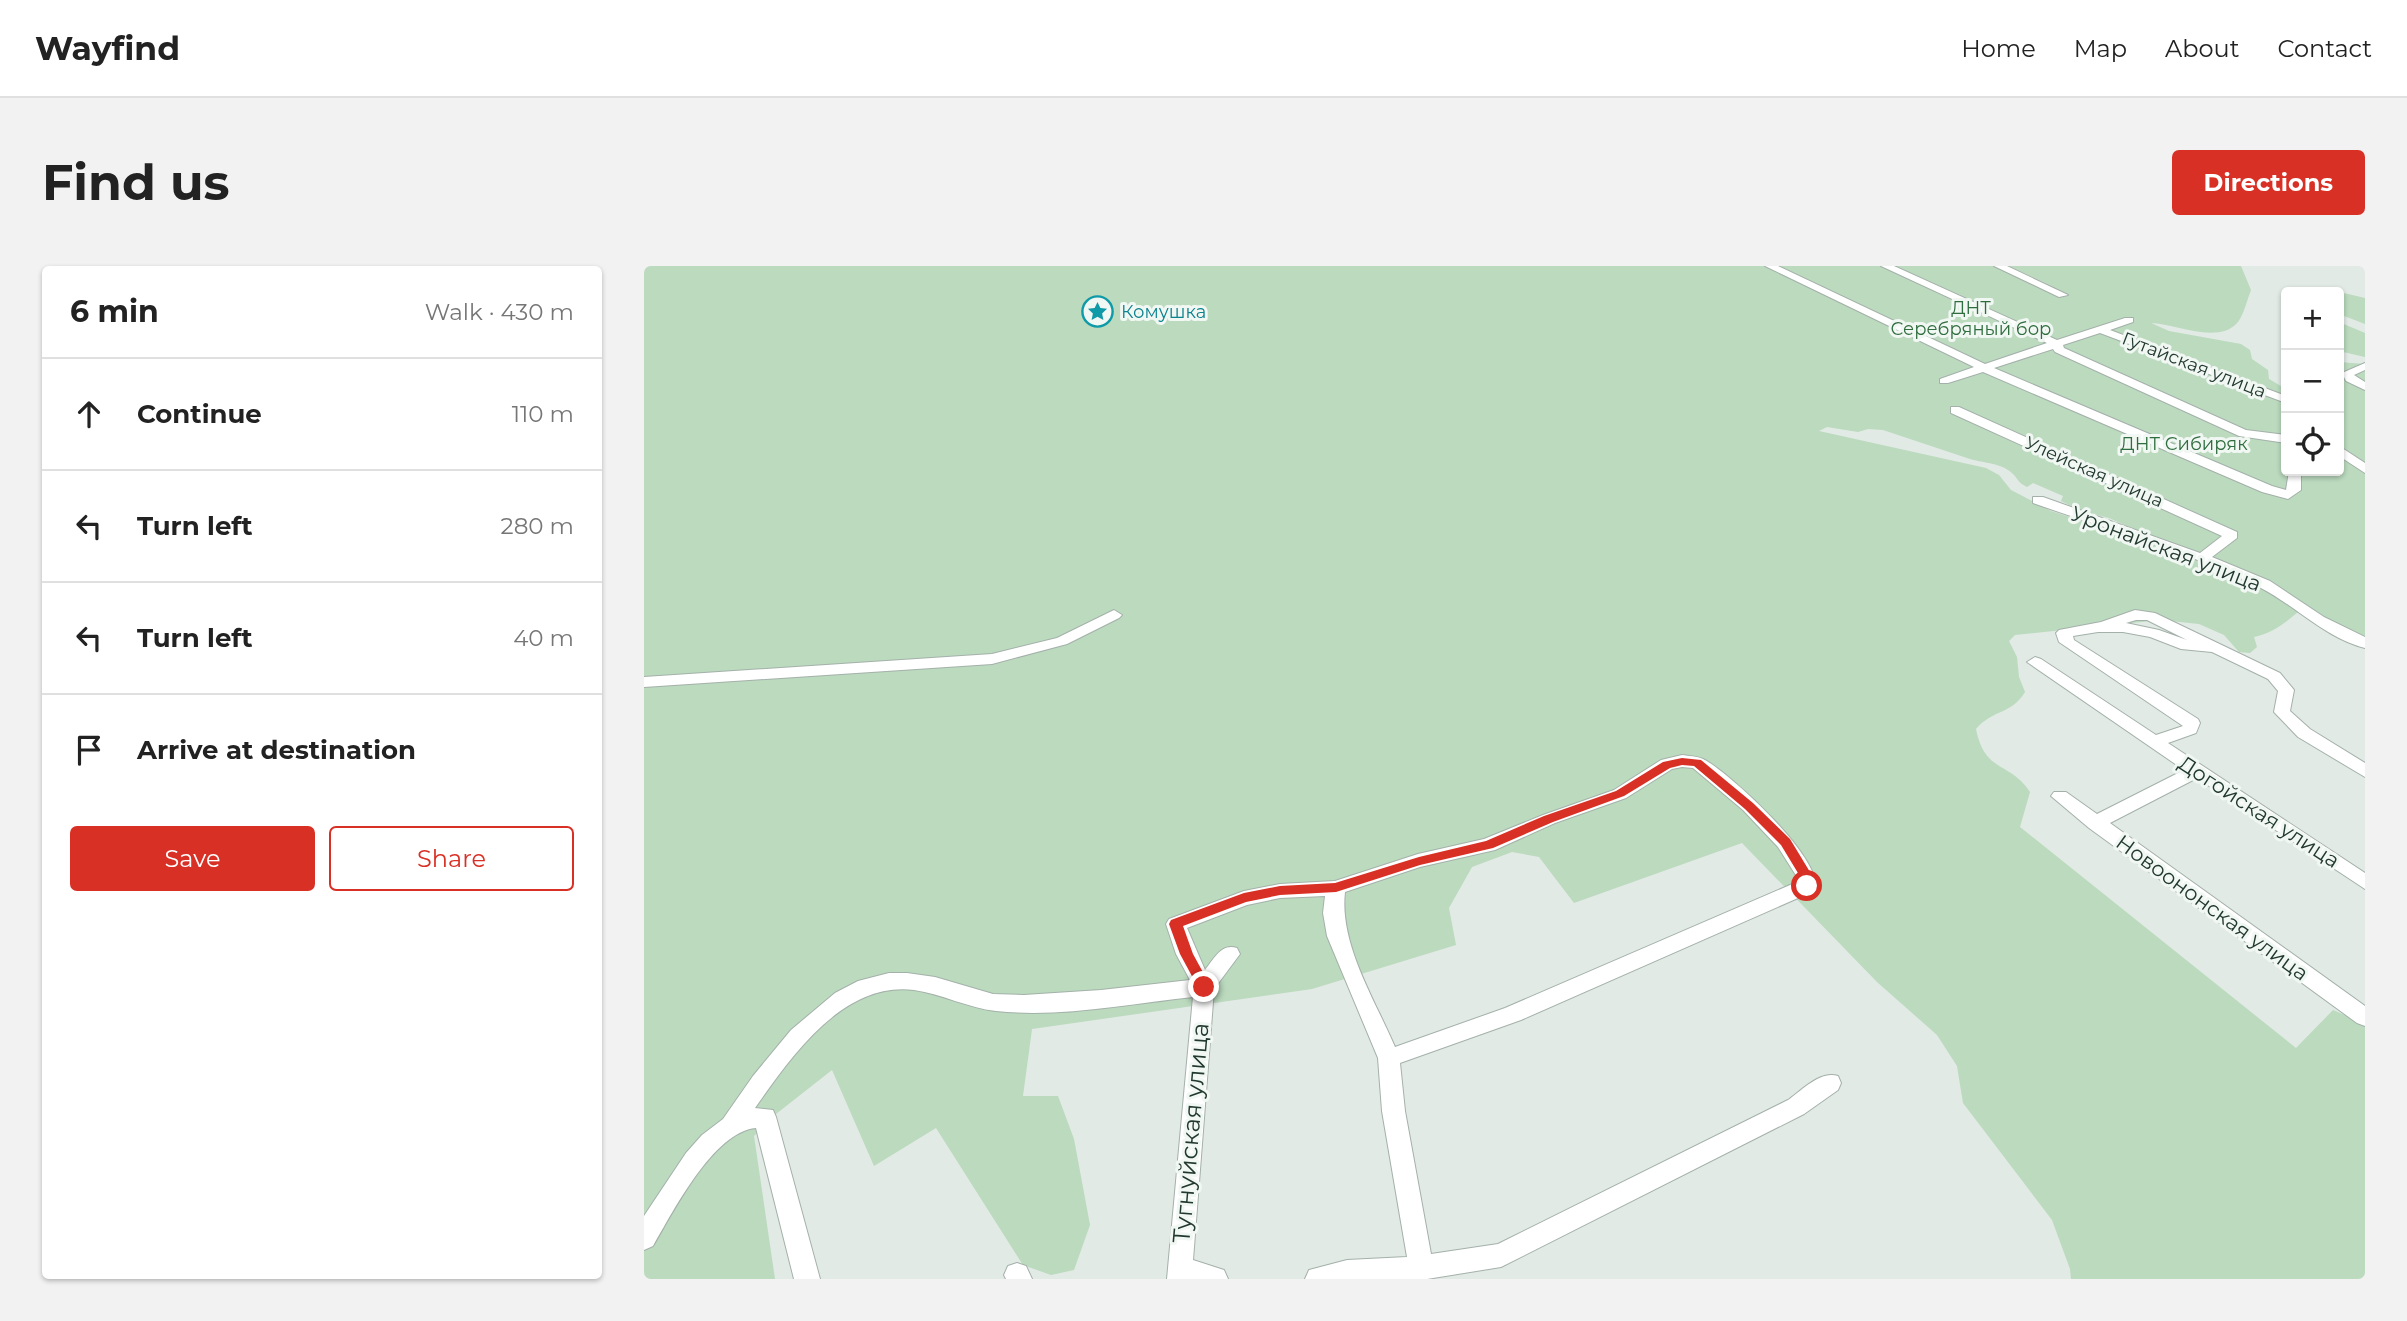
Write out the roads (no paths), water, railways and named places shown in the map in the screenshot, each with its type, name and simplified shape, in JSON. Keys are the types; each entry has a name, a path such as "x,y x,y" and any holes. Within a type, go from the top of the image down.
{"street":[{"path":"1770,266 1982,368 2267,489 2288,495 2294,490 2295,476"},
{"path":"1886,266 2057,344 2059,350 2243,433 2281,438"},
{"path":"1999,266 2063,295"},
{"path":"1944,381 2129,320"},
{"name":"Гутайская улица","path":"2101,330 2281,398"},
{"path":"2365,366 2348,373 2350,379 2365,387"},
{"name":"Улейская улица","path":"1955,410 2232,536 2202,558"},
{"path":"2344,454 2365,469"},
{"name":"Уронайская улица","path":"2038,500 2202,558 2265,584 2319,620 2365,643"},
{"path":"644,682 992,659 1062,641 1114,615"},
{"name":"Догойская улица","path":"2152,742 2190,729 2192,723 2067,642 2064,634 2098,627 2154,633 2181,644 2217,648 2274,676 2286,690 2281,712 2304,733 2365,771"},
{"name":"Догойская улица","path":"2035,662 2365,882"},
{"path":"1204,987 1186,954 1176,924 1244,898 1280,891 1336,888 1419,861 1488,845 1549,819 1620,794 1667,764 1682,761 1698,763 1749,806 1785,842 1807,877 1807,886 1513,1014 1389,1058"},
{"path":"2095,823 2196,771"},
{"name":"Новоононская улица","path":"2060,796 2362,1010"},
{"path":"1336,888 1333,913 1337,936 1389,1058 1389,1085 1396,1133 1419,1234 1420,1268"},
{"path":"732,1124 760,1080 787,1048 855,990 889,981 931,985 993,1003 1093,1002 1204,987 1230,954"},
{"name":"Тугнуйская улица","path":"1180,1274 1204,987"},
{"path":"1318,1279 1347,1272 1420,1268 1502,1255 1785,1113 1830,1083"},
{"path":"644,1238 705,1146 732,1124 751,1115 765,1117 807,1279"},
{"path":"1180,1274 1215,1279"}],"place":[{"name":"Комушка","path":"1098,312"}],"park label":[{"name":"ДНТ Серебряный бор","path":"1971,318"},
{"name":"ДНТ Сибиряк","path":"2184,444"}]}
